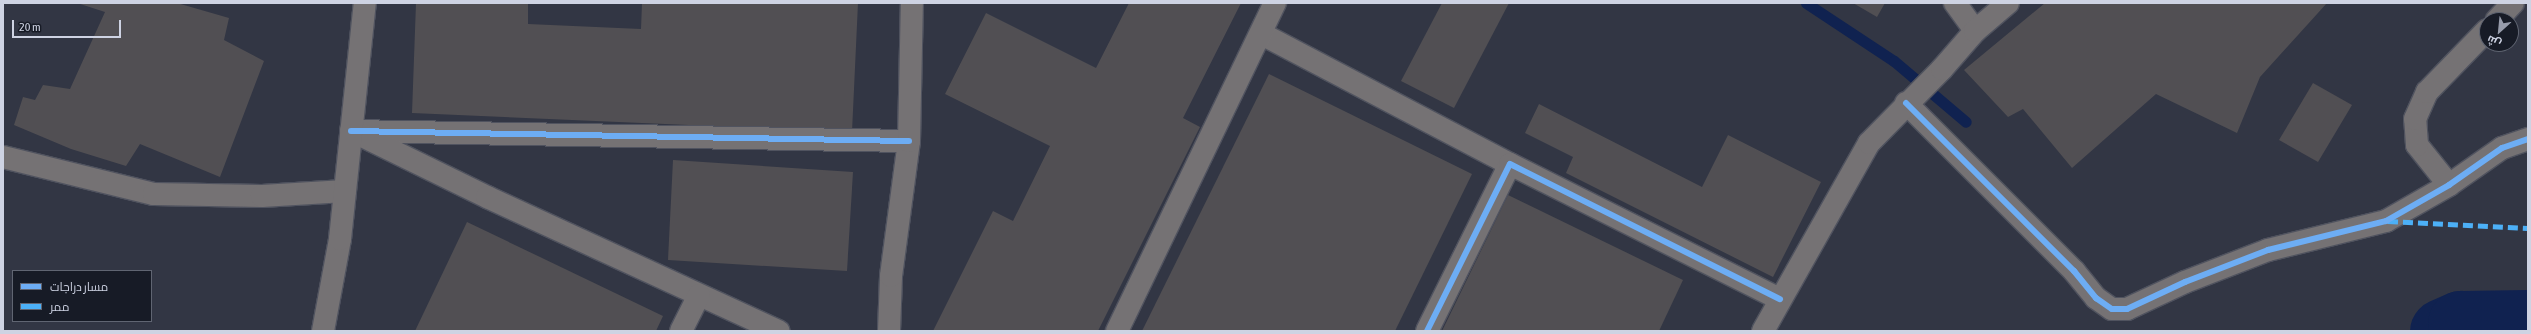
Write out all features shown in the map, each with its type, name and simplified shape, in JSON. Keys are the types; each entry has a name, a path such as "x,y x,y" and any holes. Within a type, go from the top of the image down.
{"street":[{"path":"323,331 340,239 365,3"},
{"path":"889,331 890,276 910,141 912,3"},
{"path":"1117,331 1262,34 1275,3"},
{"path":"1955,3 1975,31"},
{"path":"1763,331 1869,143 1909,99 1942,69 1975,31 2008,3"},
{"path":"2505,12 2513,3"},
{"path":"1262,34 1510,164 1780,299"},
{"path":"2449,185 2417,145 2415,119 2428,92 2479,38"},
{"path":"1909,99 2074,271 2096,298 2112,309 2127,309 2185,282 2268,250 2386,221 2449,185 2502,148 2528,139"},
{"path":"351,131 910,141"},
{"path":"351,131 487,197 779,331"},
{"path":"3,157 154,194 262,196 346,191"},
{"path":"1427,331 1510,164"},
{"path":"681,331 699,295"}],"building":[{"path":"77,3 177,3 229,18 224,40 264,61 220,177 140,144 126,166 71,149 14,125 23,97 35,100 43,85 70,89 105,12"},
{"path":"416,3 528,3 528,24 641,29 642,3 858,3 852,132 412,113"},
{"path":"1129,3 1241,3 1183,118 1200,127 1098,331 933,331 993,211 1013,221 1050,146 945,94 986,13 1096,68"},
{"path":"1442,3 1509,3 1454,108 1401,81"},
{"path":"1853,3 1885,3 1877,17"},
{"path":"2045,3 2327,3 2260,77 2237,133 2156,94 2072,168 2023,109 2008,117 1964,70"},
{"path":"1269,74 1472,174 1395,331 1142,331"},
{"path":"2313,83 2352,105 2318,162 2279,140"},
{"path":"1539,104 1702,187 1728,135 1821,182 1773,277 1566,173 1573,157 1525,133"},
{"path":"673,160 853,172 847,271 668,260"},
{"path":"1508,195 1683,280 1659,331 1442,331"},
{"path":"467,222 663,316 656,331 415,331"}],"waterway":[{"path":"1806,3 1894,61 1966,122"},
{"path":"2442,331 2460,323 2528,322"}],"marked path":[{"path":"2388,221 2528,228"}],"cycle path":[{"path":"1906,103 2074,271 2096,298 2112,309 2127,309 2185,282 2268,250 2386,221 2449,185 2502,148 2528,139"},
{"path":"351,131 909,141"},
{"path":"1427,331 1510,164 1780,299"}]}
